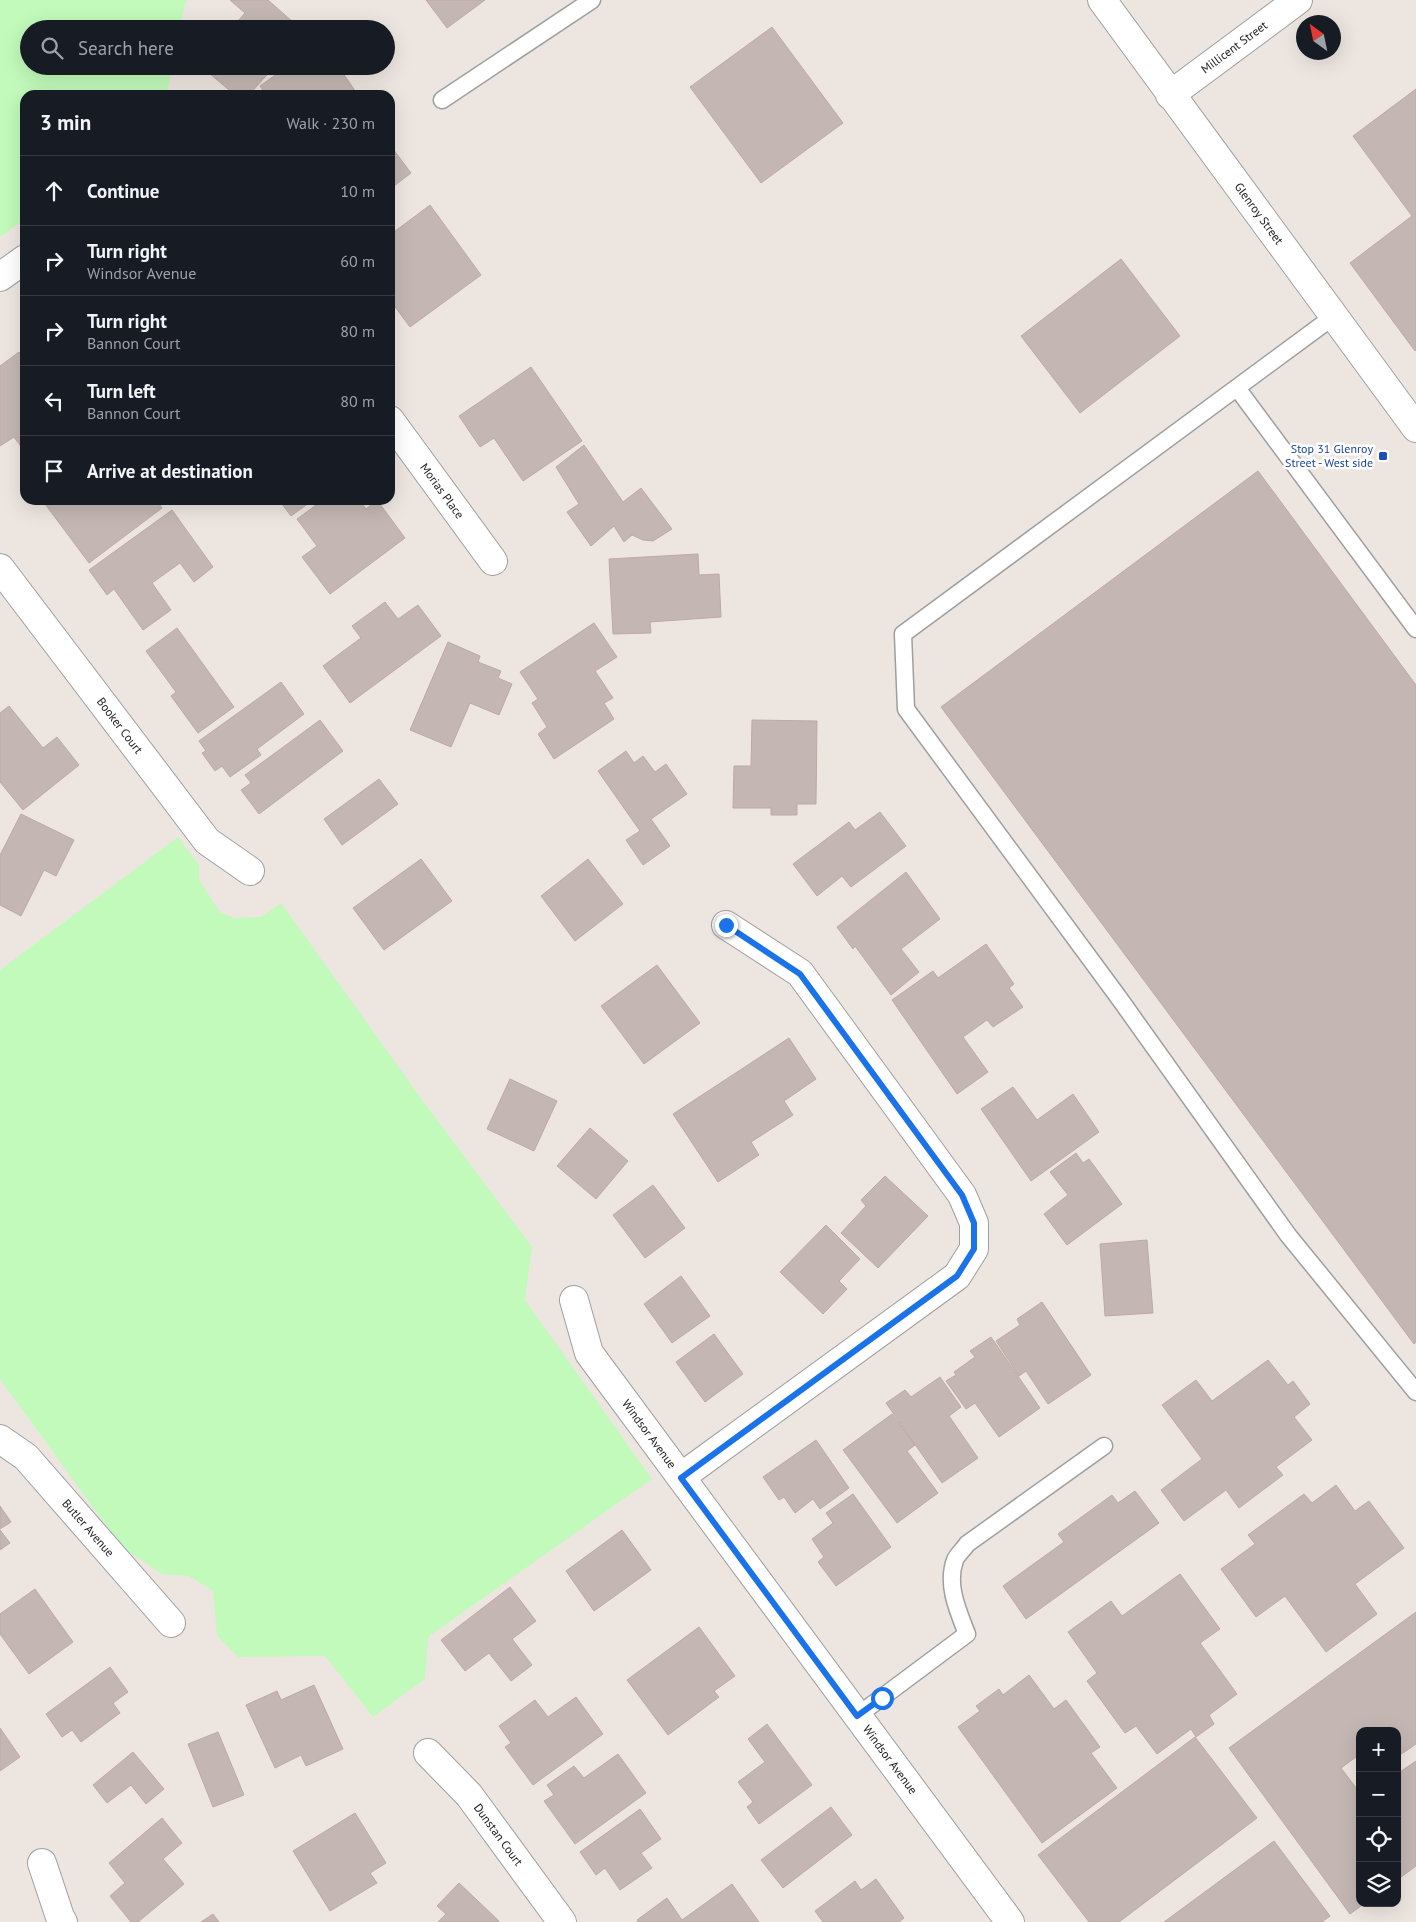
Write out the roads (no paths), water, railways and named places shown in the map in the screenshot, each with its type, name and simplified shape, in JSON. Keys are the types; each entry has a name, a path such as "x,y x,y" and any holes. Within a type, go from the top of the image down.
{"street":[{"name":"Glenroy Street","path":"1102,0 1416,428"},
{"name":"Millicent Street","path":"1170,95 1298,0"},
{"path":"0,277 20,263"},
{"name":"Morias Place","path":"395,427 493,561"},
{"name":"Booker Court","path":"0,568 207,841 250,871"},
{"path":"681,1478 957,1276 974,1249 974,1223 962,1195 800,974 726,925"},
{"name":"Windsor Avenue","path":"574,1300 589,1353 1010,1922"},
{"name":"Butler Avenue","path":"0,1439 26,1457 171,1623"},
{"name":"Dunstan Court","path":"428,1753 470,1795 562,1922"},
{"path":"42,1863 63,1922"}],"lane":[{"path":"442,100 592,0"},
{"path":"1334,316 903,634 906,709 1119,998 1288,1235 1416,1392"},
{"path":"1237,388 1416,628"},
{"path":"857,1716 966,1634 952,1585 956,1560 967,1544 1104,1446"}],"place":[{"name":"Stop 31 Glenroy Street - West side","path":"1383,456"}]}
